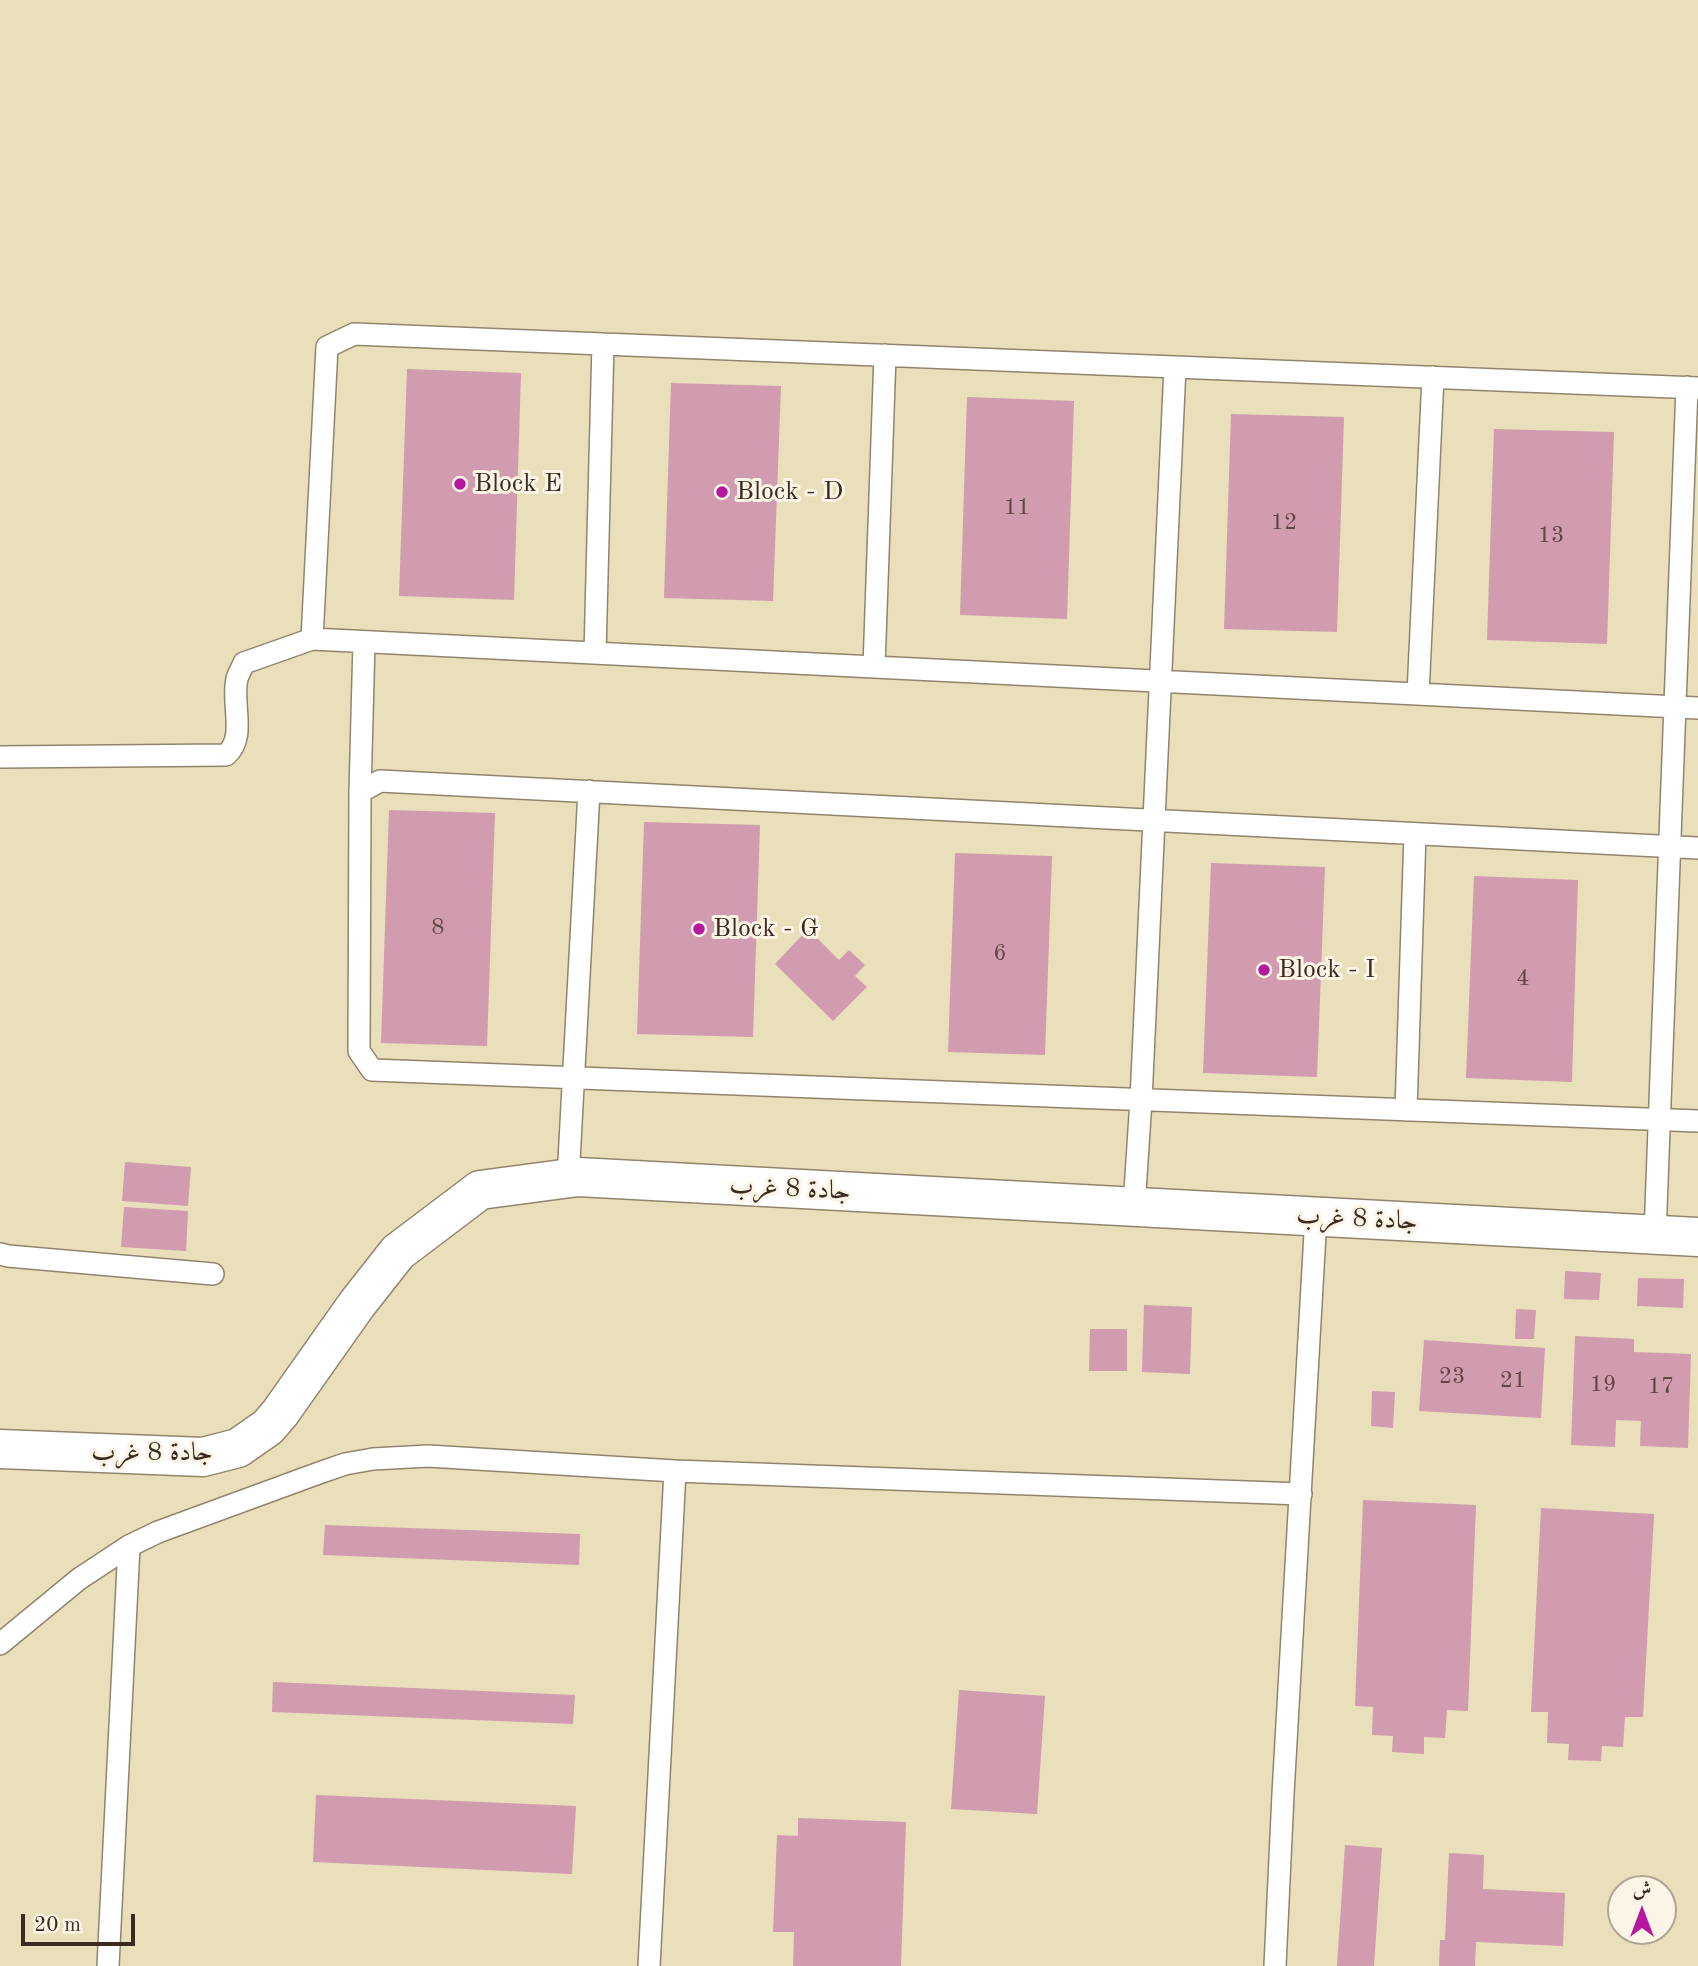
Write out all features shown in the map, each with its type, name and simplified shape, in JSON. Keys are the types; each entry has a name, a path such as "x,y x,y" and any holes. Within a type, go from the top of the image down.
{"street":[{"name":"جادة 8 غرب","path":"0,1449 185,1458 221,1454 238,1448 268,1427 280,1413 357,1304 398,1252 480,1190 568,1179 1698,1237"}],"lane":[{"path":"312,639 327,347 354,334 1693,387 1675,707 1655,1235"},
{"path":"594,653 603,344"},
{"path":"874,667 885,355"},
{"path":"1134,1207 1155,820 1175,367"},
{"path":"1418,694 1433,377"},
{"path":"0,757 226,755 232,750 237,738 237,680 244,663 312,639 1698,708"},
{"path":"364,642 360,792 359,1051 372,1070 1698,1121"},
{"path":"360,792 380,781 1698,848"},
{"path":"568,1179 589,791"},
{"path":"1406,1111 1415,834"},
{"path":"1275,1966 1316,1216"},
{"path":"0,1254 213,1274"},
{"path":"0,1644 79,1579 129,1546 319,1473 345,1464 373,1459 428,1456 675,1471 1301,1494"},
{"path":"649,1966 675,1471"},
{"path":"108,1966 129,1546"}],"building":[{"name":"Block E","path":"407,369 521,373 514,600 399,596"},
{"name":"Block - D","path":"671,383 781,386 773,601 664,598"},
{"path":"967,397 1074,401 1067,619 960,615"},
{"path":"1231,414 1344,417 1337,632 1224,629"},
{"path":"1494,429 1614,432 1607,644 1487,640"},
{"path":"389,810 495,813 487,1046 381,1043"},
{"name":"Block - G","path":"644,822 760,825 753,1037 637,1034"},
{"path":"955,853 1052,856 1045,1055 948,1052"},
{"name":"Block - I","path":"1211,863 1325,867 1317,1077 1203,1073"},
{"path":"1474,876 1578,880 1572,1082 1466,1078"},
{"path":"808,929 839,960 849,950 865,965 855,976 867,987 833,1021 775,964"},
{"path":"125,1162 191,1167 188,1206 122,1201"},
{"path":"124,1207 188,1211 186,1251 121,1247"},
{"path":"1565,1271 1601,1273 1599,1300 1564,1299"},
{"path":"1638,1278 1684,1279 1683,1308 1637,1306"},
{"path":"1144,1305 1192,1307 1190,1374 1142,1372"},
{"path":"1516,1309 1536,1310 1534,1339 1515,1339"},
{"path":"1090,1329 1127,1329 1127,1371 1089,1371"},
{"path":"1575,1336 1634,1339 1634,1352 1691,1354 1688,1448 1640,1446 1641,1421 1616,1420 1615,1447 1571,1445"},
{"path":"1424,1340 1545,1348 1541,1418 1419,1411"},
{"path":"1372,1391 1395,1392 1393,1428 1371,1426"},
{"path":"1363,1500 1476,1505 1468,1711 1447,1710 1445,1738 1424,1737 1424,1754 1392,1752 1393,1736 1372,1735 1373,1707 1355,1706"},
{"path":"1541,1508 1654,1514 1643,1717 1625,1717 1623,1747 1602,1746 1601,1761 1568,1760 1569,1744 1547,1743 1548,1712 1531,1712"},
{"path":"325,1525 580,1534 579,1565 323,1555"},
{"path":"273,1682 575,1695 573,1724 272,1712"},
{"path":"959,1690 1045,1696 1037,1814 951,1809"},
{"path":"316,1795 576,1806 572,1874 313,1862"},
{"path":"798,1818 906,1822 901,1966 793,1966 794,1932 773,1932 777,1835 798,1836"},
{"path":"1345,1845 1382,1848 1374,1966 1337,1966"},
{"path":"1449,1853 1484,1855 1483,1889 1565,1893 1563,1946 1476,1942 1475,1966 1439,1966 1440,1940 1445,1940"}],"place":[{"name":"Block E","path":"460,484"},
{"name":"Block - D","path":"722,492"},
{"name":"Block - G","path":"699,929"},
{"name":"Block - I","path":"1264,970"}]}
